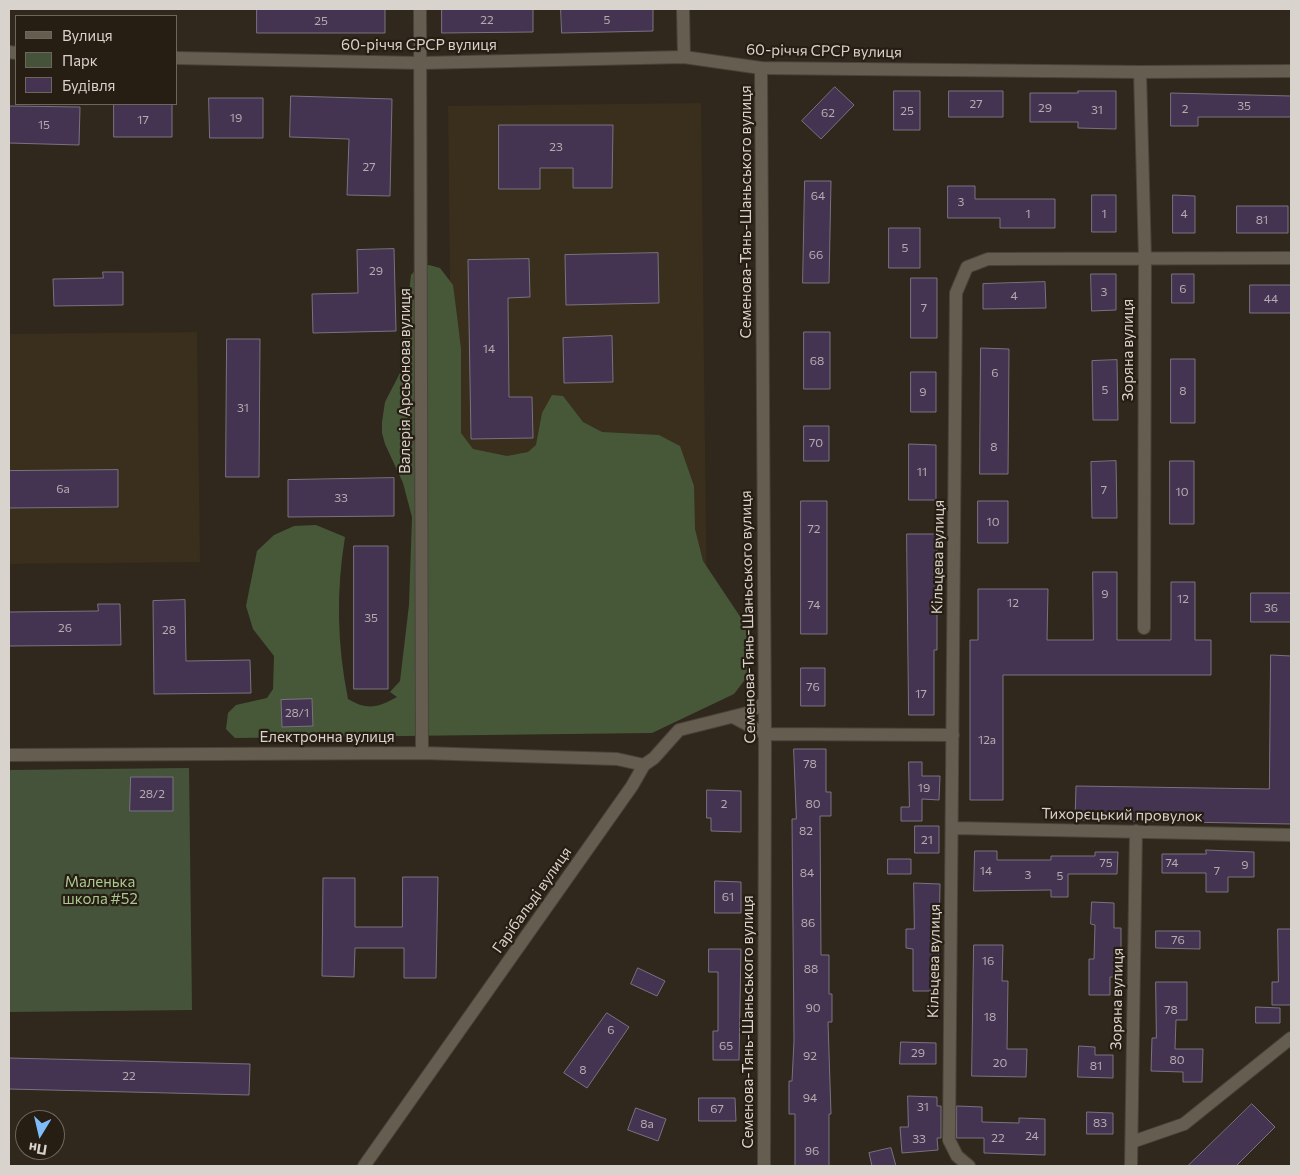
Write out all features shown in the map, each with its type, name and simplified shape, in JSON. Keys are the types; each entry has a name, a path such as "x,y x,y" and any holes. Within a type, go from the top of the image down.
{"street":[{"name":"Валерія Арсьонова вулиця","path":"420,9 422,753"},
{"path":"683,9 684,57"},
{"name":"60-річчя СРСР вулиця","path":"178,58 421,63 684,57 761,68 1140,72 1291,71"},
{"name":"Семенова-Тянь-Шаньського вулиця","path":"761,68 765,734 764,1166"},
{"name":"Зоряна вулиця","path":"1140,72 1145,258 1144,628"},
{"name":"Кільцева вулиця","path":"969,1166 957,1156 949,1140 956,292 967,267 988,259 1291,258"},
{"name":"Гарібальді вулиця","path":"364,1166 632,786 644,765 654,758 679,730 747,714 764,703"},
{"path":"734,717 765,734 952,735"},
{"name":"Електронна вулиця","path":"9,755 422,753 617,759 644,765"},
{"name":"Тихорєцький провулок","path":"952,828 1291,835"},
{"name":"Зоряна вулиця","path":"1131,1166 1136,831"},
{"path":"1132,1142 1184,1124 1291,1038"}],"shaded area":[{"path":"701,103 708,703 455,706 448,106"},
{"path":"197,332 200,562 9,564 9,334"}],"green space":[{"path":"429,265 440,268 453,285 461,349 461,433 473,449 507,456 528,452 536,445 542,413 552,395 563,396 583,422 602,432 659,435 680,446 694,486 695,529 703,561 751,633 753,653 747,677 734,694 652,733 235,738 226,729 228,713 236,705 267,698 273,689 274,656 253,629 246,606 257,551 274,535 294,526 316,525 345,537 340,578 339,618 344,679 348,699 362,705 373,706 397,697 390,692 400,681 409,605 412,517 403,483 385,444 382,422 385,402 400,373 411,275 418,267"},
{"name":"Маленька школа #52","path":"189,768 192,1010 9,1012 9,770"}],"building":[{"path":"257,9 385,9 385,33 257,33"},
{"path":"442,9 533,9 533,32 442,33"},
{"path":"561,9 653,9 653,31 562,33"},
{"path":"835,87 854,105 821,139 802,121"},
{"path":"894,91 920,91 920,130 894,130"},
{"path":"949,91 1003,91 1003,117 949,117"},
{"path":"1078,91 1116,91 1116,129 1078,128 1078,122 1030,122 1030,93 1078,93"},
{"path":"1171,93 1291,96 1291,117 1198,117 1198,126 1171,126"},
{"path":"291,96 392,99 390,196 347,195 349,139 290,137"},
{"path":"209,98 263,98 263,138 210,138"},
{"path":"114,105 172,105 172,137 114,137"},
{"path":"9,106 80,107 79,145 9,143"},
{"path":"499,125 613,125 612,188 573,188 573,168 540,168 540,189 499,189"},
{"path":"805,181 831,181 829,283 803,283"},
{"path":"948,186 975,186 975,199 1055,199 1055,228 1000,228 1000,218 948,218"},
{"path":"1092,195 1116,195 1116,232 1092,232"},
{"path":"1173,195 1195,196 1195,233 1173,233"},
{"path":"1237,206 1288,206 1288,233 1237,233"},
{"path":"889,228 920,228 920,268 889,268"},
{"path":"394,249 396,331 313,333 312,294 358,293 357,250"},
{"path":"658,253 659,303 566,305 565,255"},
{"path":"529,259 530,297 508,298 509,397 532,397 533,438 471,439 468,260"},
{"path":"103,272 123,272 123,305 54,306 53,279 103,278"},
{"path":"1091,274 1116,274 1116,310 1092,311"},
{"path":"1172,274 1194,274 1194,303 1172,303"},
{"path":"911,278 937,278 937,338 911,338"},
{"path":"1045,282 1046,308 983,309 983,284"},
{"path":"1250,285 1291,285 1291,313 1250,313"},
{"path":"804,332 830,332 830,389 804,389"},
{"path":"612,336 613,382 564,383 563,338"},
{"path":"227,339 260,339 259,477 226,477"},
{"path":"981,348 1009,349 1008,474 980,474"},
{"path":"1171,359 1195,359 1195,423 1171,423"},
{"path":"1117,360 1118,420 1093,420 1092,361"},
{"path":"911,372 936,372 936,412 911,412"},
{"path":"804,426 829,426 829,461 804,461"},
{"path":"909,444 936,445 936,500 909,500"},
{"path":"1116,461 1117,518 1092,518 1091,462"},
{"path":"1170,461 1194,461 1194,524 1170,524"},
{"path":"118,470 118,507 9,508 9,471"},
{"path":"394,478 394,516 288,517 288,480"},
{"path":"801,501 827,501 827,634 801,634"},
{"path":"978,501 1008,501 1008,543 978,543"},
{"path":"907,534 937,534 937,650 934,650 934,715 909,715"},
{"path":"354,546 388,546 388,689 354,689"},
{"path":"1093,572 1117,572 1117,640 1171,640 1171,582 1195,582 1195,640 1211,640 1211,675 1003,675 1003,800 970,800 970,640 978,640 978,589 1048,589 1047,640 1093,640"},
{"path":"1251,593 1291,593 1291,622 1251,622"},
{"path":"185,600 186,661 250,660 251,693 154,694 153,601"},
{"path":"98,604 120,604 121,645 9,646 9,612 98,611"},
{"path":"1271,655 1291,656 1291,824 1075,820 1076,786 1269,789"},
{"path":"801,668 825,668 825,706 801,706"},
{"path":"312,699 313,726 282,727 281,700"},
{"path":"794,749 826,749 826,792 831,792 831,816 820,816 821,955 829,955 829,994 832,994 832,1022 828,1022 831,1114 829,1114 829,1166 795,1166 795,1114 789,1114 789,1081 792,1081 794,1041 792,819 796,819"},
{"path":"909,762 922,762 922,776 940,776 939,800 922,799 922,821 901,821 901,807 909,807"},
{"path":"131,777 173,777 173,811 130,811"},
{"path":"707,790 741,791 741,832 711,831 711,818 707,818"},
{"path":"915,826 939,826 939,853 915,853"},
{"path":"1206,850 1254,852 1254,877 1228,877 1228,892 1206,892 1206,873 1162,873 1162,854 1206,854"},
{"path":"975,851 997,851 997,860 1051,860 1051,856 1095,856 1095,852 1118,852 1117,874 1068,874 1068,897 1051,897 1051,890 974,891"},
{"path":"888,859 911,859 911,874 888,874"},
{"path":"403,877 438,877 436,978 404,978 404,948 355,948 354,977 322,976 323,878 355,878 355,927 402,927"},
{"path":"715,881 741,882 741,913 715,913"},
{"path":"914,883 940,884 938,991 913,991 913,949 906,948 906,929 914,929"},
{"path":"1092,902 1114,903 1114,928 1121,928 1121,951 1115,951 1115,977 1110,977 1110,995 1089,995 1089,959 1094,959 1095,925 1091,924"},
{"path":"1278,929 1291,929 1291,1005 1272,1005 1272,982 1278,982"},
{"path":"1156,931 1200,931 1200,949 1156,948"},
{"path":"974,945 1003,945 1002,981 1008,981 1007,1049 1027,1049 1026,1077 972,1076"},
{"path":"709,949 741,949 739,1060 713,1060 713,1031 718,1031 718,972 709,972"},
{"path":"638,968 665,981 657,996 631,984"},
{"path":"1156,982 1187,982 1187,1020 1176,1020 1175,1049 1203,1049 1202,1082 1183,1082 1183,1072 1151,1071 1152,1038 1156,1038"},
{"path":"1256,1007 1280,1008 1280,1023 1256,1023"},
{"path":"607,1013 629,1027 587,1088 564,1073"},
{"path":"901,1042 936,1043 936,1064 900,1064"},
{"path":"1079,1046 1095,1047 1095,1055 1113,1055 1113,1078 1078,1077"},
{"path":"9,1058 250,1064 249,1095 9,1089"},
{"path":"908,1096 937,1097 937,1106 941,1106 941,1138 937,1138 938,1150 902,1153 900,1127 908,1127"},
{"path":"699,1098 735,1098 736,1121 699,1121"},
{"path":"1252,1104 1275,1127 1236,1166 1188,1166"},
{"path":"957,1106 982,1107 982,1122 1019,1123 1019,1118 1045,1119 1045,1155 984,1153 984,1138 957,1138"},
{"path":"636,1108 666,1119 658,1141 628,1130"},
{"path":"1087,1112 1113,1113 1113,1134 1087,1134"},
{"path":"891,1148 896,1166 872,1166 869,1153"}]}
